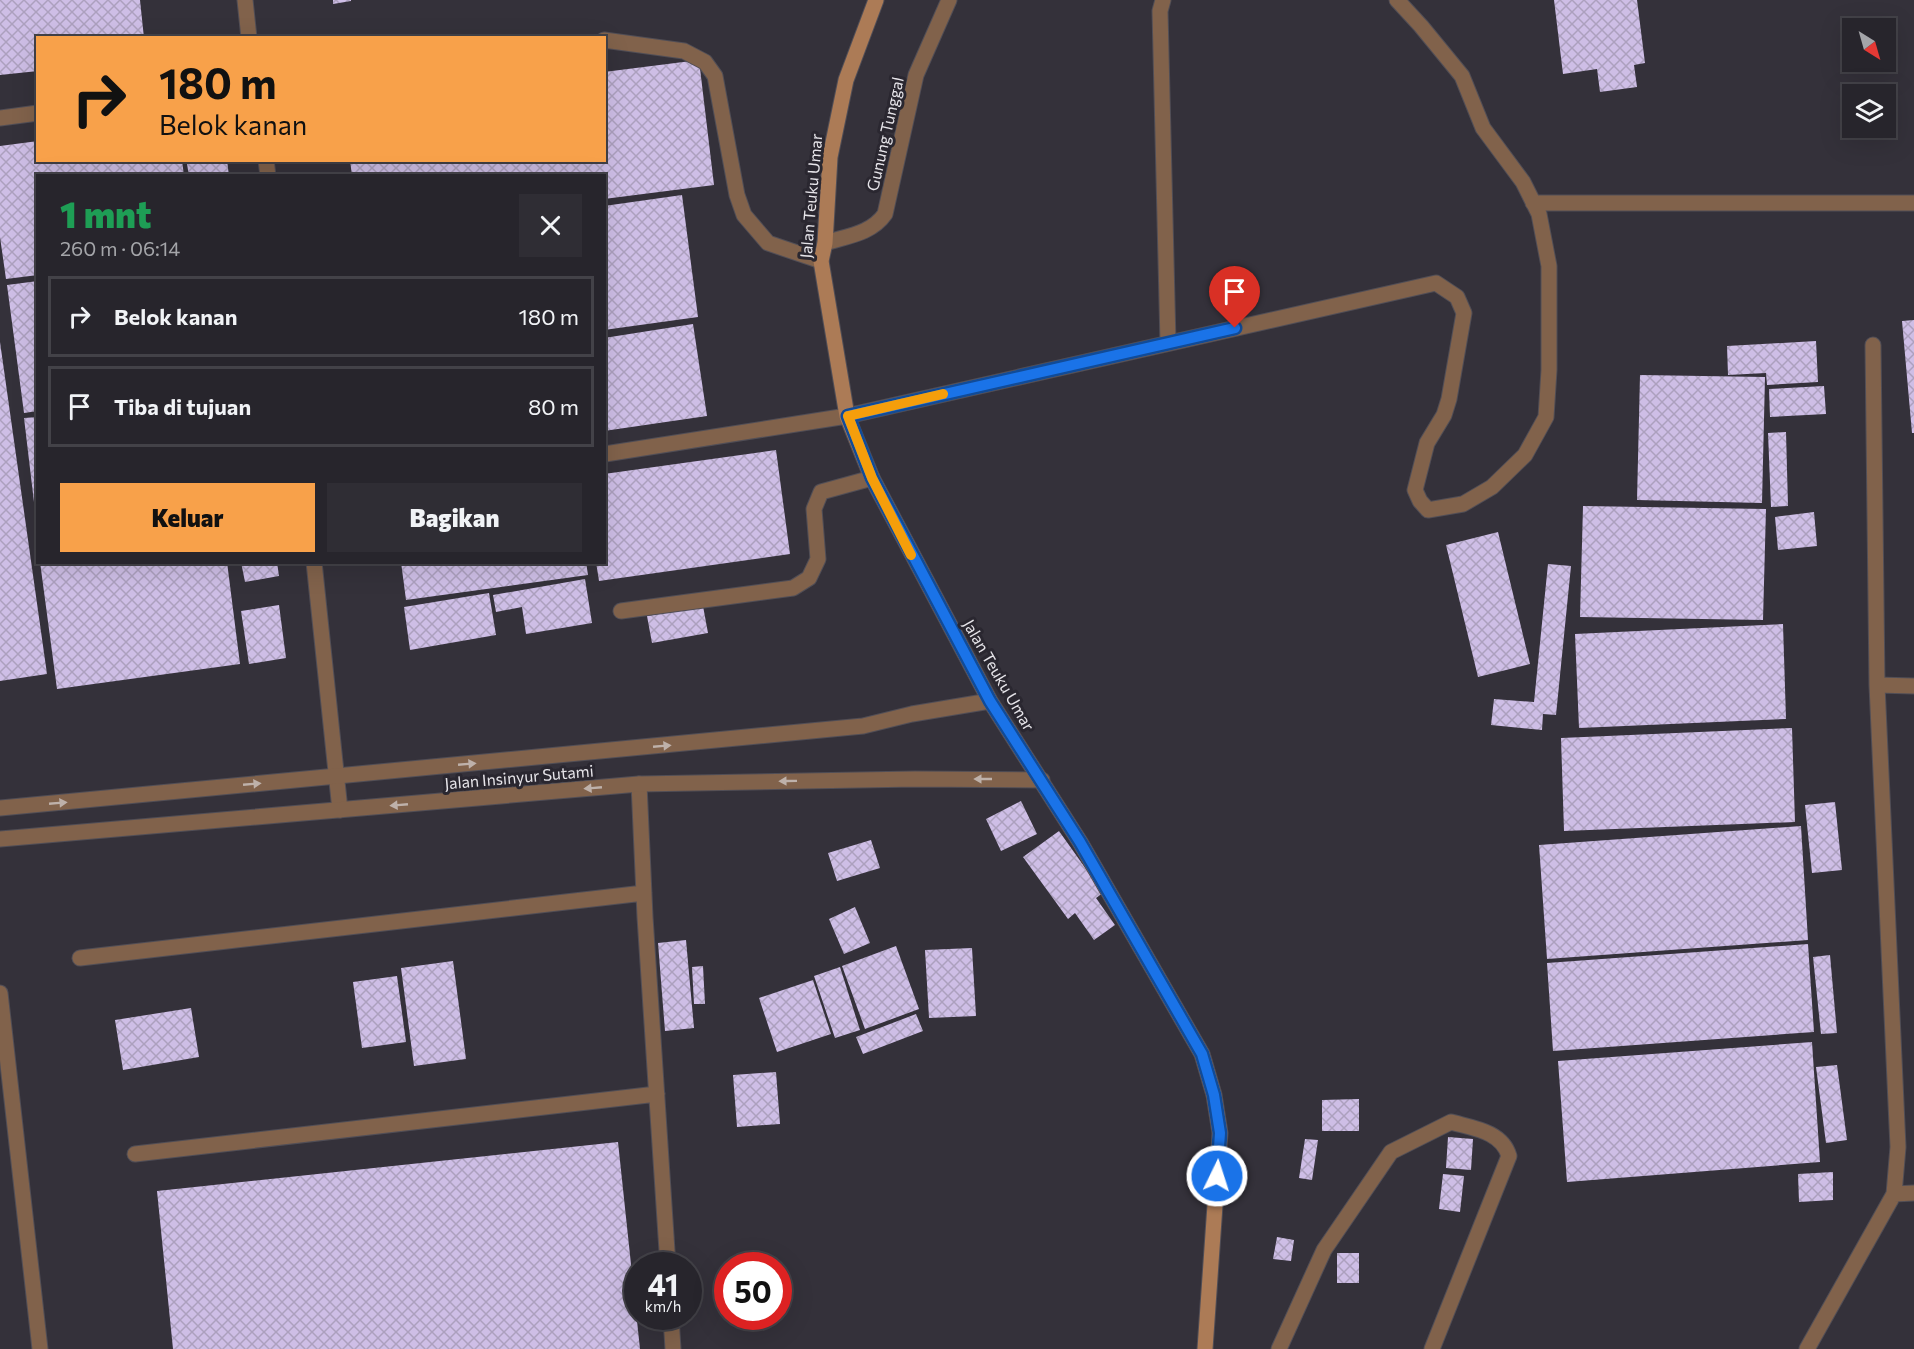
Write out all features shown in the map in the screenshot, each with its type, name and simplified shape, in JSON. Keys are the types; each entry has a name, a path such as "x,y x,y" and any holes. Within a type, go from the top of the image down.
{"main road":[{"name":"Jalan Teuku Umar","path":"876,0 846,80 830,157 825,243 821,261 848,416 872,478 990,701 1080,842 1202,1054 1214,1095 1220,1133 1205,1349"}],"street":[{"path":"245,0 249,36"},
{"name":"Gunung Tunggal","path":"825,243 868,230 878,224 885,214 916,75 949,0"},
{"path":"1163,0 1160,11 1168,343"},
{"path":"606,454 848,416 1437,283 1457,297 1464,314 1449,399 1444,415 1427,443 1416,490 1420,501 1428,510 1463,504 1492,487 1525,455 1546,417 1550,266 1539,214 1523,182 1483,128 1462,76 1397,0"},
{"path":"606,40 684,51 705,62 715,76 737,195 744,215 768,243 821,261"},
{"path":"0,118 36,113"},
{"path":"1533,202 1914,203"},
{"path":"1807,1349 1894,1194 1898,1147 1877,685 1873,345"},
{"path":"621,611 794,588 809,578 818,559 814,509 821,492 872,478"},
{"path":"314,564 340,810"},
{"path":"1877,685 1914,686"},
{"name":"Jalan Insinyur Sutami","path":"0,808 863,726 912,714 990,701"},
{"name":"Jalan Insinyur Sutami","path":"0,839 639,784 915,778 1042,780"},
{"path":"639,784 667,1252"},
{"path":"80,958 644,893"},
{"path":"0,993 40,1349"},
{"path":"135,1154 657,1094"},
{"path":"1279,1349 1324,1250 1391,1152 1451,1122 1492,1134 1507,1149 1509,1156 1432,1349"},
{"path":"1894,1194 1914,1193"},
{"path":"672,1330 673,1349"}],"building":[{"path":"0,0 140,0 144,36 36,36 36,71 0,75"},
{"path":"333,0 351,0 351,1 333,4"},
{"path":"1554,0 1637,0 1645,63 1634,65 1637,87 1600,92 1597,69 1563,74"},
{"path":"699,60 714,185 606,199 606,174 352,174 350,162 606,162 606,72"},
{"path":"36,141 36,162 182,162 184,174 36,174 36,275 6,279 0,237 0,146"},
{"path":"227,162 229,174 189,174 187,164"},
{"path":"682,195 698,317 606,330 606,206"},
{"path":"36,281 36,411 24,413 7,285"},
{"path":"1914,320 1914,433 1912,433 1902,321"},
{"path":"693,324 707,416 606,431 606,338"},
{"path":"1816,341 1818,382 1767,385 1766,373 1728,375 1727,346"},
{"path":"0,342 47,674 0,681"},
{"path":"1640,375 1765,377 1762,503 1637,500"},
{"path":"1824,386 1826,414 1770,417 1769,389"},
{"path":"36,417 36,519 24,418"},
{"path":"1786,432 1788,506 1771,507 1768,433"},
{"path":"776,450 790,554 599,581 596,564 606,564 606,474"},
{"path":"1583,506 1766,509 1763,620 1580,617"},
{"path":"1814,512 1817,546 1778,550 1775,517"},
{"path":"1498,532 1530,664 1478,677 1446,545"},
{"path":"40,564 227,564 240,664 57,689"},
{"path":"241,564 277,564 279,576 245,582"},
{"path":"401,564 586,564 588,575 406,600"},
{"path":"1548,564 1571,566 1556,715 1543,714 1542,730 1491,725 1494,699 1534,702"},
{"path":"585,579 592,623 526,634 522,607 496,612 493,595"},
{"path":"489,593 496,635 410,650 404,607"},
{"path":"279,605 286,658 249,664 241,611"},
{"path":"703,606 708,633 652,643 647,616"},
{"path":"1783,624 1786,719 1579,728 1575,634"},
{"path":"1792,728 1795,822 1564,831 1561,738"},
{"path":"1021,801 1037,834 1001,851 986,819"},
{"path":"1835,802 1842,870 1812,873 1805,805"},
{"path":"1801,826 1808,940 1547,959 1539,845"},
{"path":"1059,831 1103,893 1096,898 1115,925 1094,940 1075,913 1068,919 1023,857"},
{"path":"871,840 880,868 837,881 828,853"},
{"path":"855,907 870,943 844,954 829,919"},
{"path":"686,940 694,1028 665,1031 658,943"},
{"path":"1808,944 1814,1032 1553,1051 1547,963"},
{"path":"896,946 919,1009 865,1029 842,966"},
{"path":"972,948 976,1016 929,1018 925,950"},
{"path":"1830,955 1837,1033 1821,1034 1813,957"},
{"path":"453,961 466,1059 414,1066 401,968"},
{"path":"703,966 705,1004 694,1004 692,967"},
{"path":"840,967 860,1030 835,1038 814,976"},
{"path":"397,976 406,1042 362,1048 353,982"},
{"path":"813,980 831,1034 777,1052 759,998"},
{"path":"191,1008 199,1057 123,1070 115,1020"},
{"path":"916,1014 923,1031 863,1054 856,1037"},
{"path":"1812,1042 1820,1162 1567,1182 1558,1061"},
{"path":"1837,1065 1847,1140 1826,1143 1816,1067"},
{"path":"776,1072 780,1124 737,1127 733,1075"},
{"path":"1359,1099 1359,1131 1322,1131 1322,1100"},
{"path":"1448,1137 1473,1139 1471,1170 1446,1168"},
{"path":"1305,1139 1318,1140 1312,1180 1299,1178"},
{"path":"618,1142 630,1252 624,1252 624,1330 638,1330 640,1349 173,1349 157,1191"},
{"path":"1833,1172 1833,1200 1799,1202 1798,1174"},
{"path":"1443,1174 1464,1176 1460,1212 1439,1209"},
{"path":"1277,1237 1294,1240 1291,1261 1273,1259"},
{"path":"1337,1253 1359,1253 1359,1283 1337,1283"}],"slow traffic":[{"path":"911,555 872,478 848,416 943,394"}],"route":[{"path":"1217,1176 1220,1133 1214,1095 1202,1054 1080,842 990,701 872,478 848,416 1235,328"}]}
